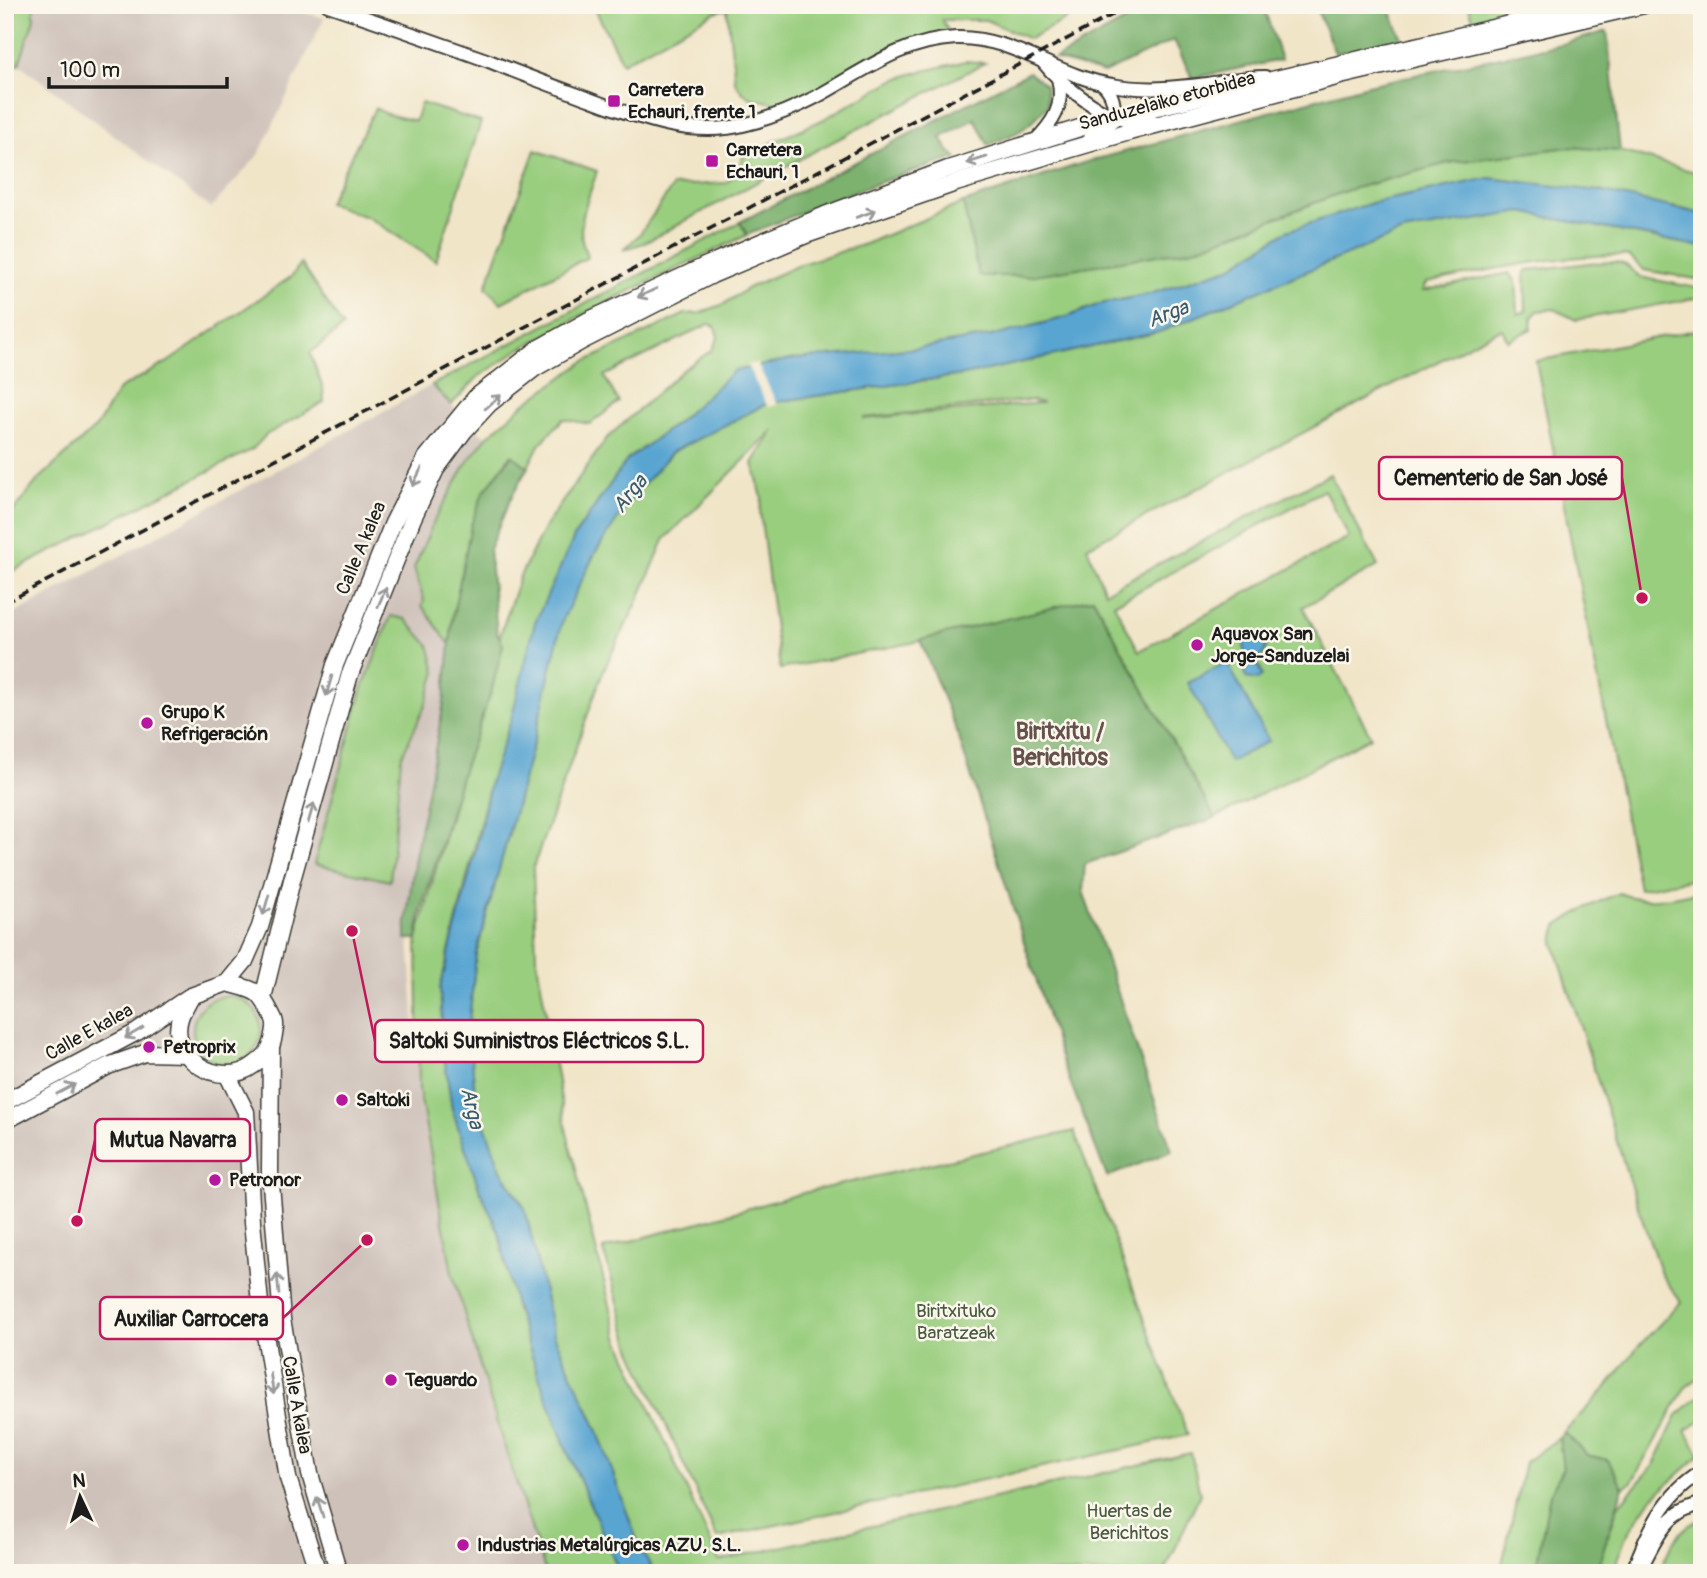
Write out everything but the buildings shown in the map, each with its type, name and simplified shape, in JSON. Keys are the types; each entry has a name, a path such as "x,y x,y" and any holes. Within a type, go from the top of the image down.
{"main road":[{"name":"Sanduzelaiko etorbidea","path":"710,270 978,176 1280,84 1590,5"},
{"name":"Sanduzelaiko etorbidea","path":"710,270 825,215 899,187 1115,117 1644,5"},
{"name":"Calle A kalea","path":"227,983 244,961 260,926 335,665 393,523 426,458 476,397 539,348 589,320 710,270"},
{"name":"Calle A kalea","path":"263,998 292,880 350,674 413,518 436,469 464,431 489,404 535,368 710,270"},
{"path":"271,1046 265,1057 244,1073 228,1076 197,1066 186,1054 179,1035 180,1017 191,996 227,983 256,990 276,1024 271,1046 270,1172 282,1319 310,1474 339,1573"},
{"name":"Calle E kalea","path":"5,1102 137,1032 191,996"},
{"name":"Calle E kalea","path":"5,1121 108,1066 145,1053 186,1054"},
{"name":"Calle A kalea","path":"228,1076 246,1112 260,1303 288,1478 317,1573"}],"street":[{"path":"328,5 653,121 698,129 746,125 779,114 816,97 885,56 912,45 935,40 968,38 989,41 1108,88 1114,102 1115,117 1103,133 1010,161 978,176"},
{"path":"1042,62 1075,91 1115,117"},
{"path":"1033,143 1048,128 1060,106 1075,91 1097,82 1164,89 1245,77 1280,84"},
{"path":"1058,78 1061,90 1060,106"},
{"path":"1632,1573 1656,1519 1683,1485 1702,1472"},
{"path":"1640,1573 1667,1522 1679,1511 1702,1504"}],"shaded area":[{"path":"34,5 280,5 324,18 259,154 211,208 19,64 34,19"},
{"path":"432,385 471,425 512,455 471,525 409,939 420,1103 452,1273 546,1573 5,1573 5,619"}],"green space":[{"path":"5,5 34,5 34,19 19,64 5,71"},
{"path":"593,5 1093,5 1029,39 986,20 942,20 953,39 885,56 803,103 773,103 751,98 742,92 735,82 727,9 715,12 622,63"},
{"path":"1154,5 1263,5 1281,60 1192,78 1174,40 1104,73 1055,59"},
{"path":"1315,5 1388,5 1403,41 1335,53"},
{"path":"1468,5 1529,5 1530,8 1476,27"},
{"path":"1607,31 1620,151 1569,147 1448,163 1348,190 1195,249 1029,276 979,276 963,203 1086,162 1368,85 1566,43"},
{"path":"966,61 985,63 646,242 623,250 639,235 673,186 726,183 735,174 744,155 822,120 892,81"},
{"path":"1029,72 1046,85 1048,104 1022,130 988,145 975,119 941,138 957,158 825,203 747,235 740,222"},
{"path":"421,103 481,122 436,261 369,218 328,203 375,108 415,121"},
{"path":"1569,147 1620,151 1702,174 1702,214 1489,178 1372,203 1287,231 1229,268 1150,294 1100,304 1067,317 1002,334 919,348 678,422 627,460 575,535 491,779 440,988 444,1055 452,1109 479,1188 499,1232 515,1306 538,1374 566,1448 620,1573 546,1573 452,1273 419,1089 417,939 462,773 492,689 500,635 520,576 546,525 607,438 684,369 712,350 718,338 715,326 709,324 604,376 619,402 590,424 563,419 539,445 528,467 511,455 483,493 453,615 450,645 422,606 424,601 414,568 434,521 468,461 487,437 524,404 584,362 685,314 700,313 724,304 748,288 801,264 865,244 963,203 979,276 1250,228 1348,190 1448,163"},
{"path":"535,150 597,171 581,225 583,246 588,257 501,303 486,287"},
{"name":"Huertas de Berichitos","path":"1522,212 1702,247 1702,280 1644,270 1624,255 1525,264 1426,283 1422,291 1509,273 1516,281 1518,314 1526,311 1525,272 1590,263 1617,262 1626,265 1640,277 1702,289 1702,297 1576,320 1554,309 1538,311 1532,317 1531,329 1508,341 1502,329 1490,334 1087,547 1105,592 1330,474 1378,566 1303,607 1371,737 1215,818 1093,598 911,643 780,669 760,512 762,498 753,463 774,430 664,540 638,601 604,669 533,868 536,956 567,1133 618,1337 719,1561 1191,1453 1200,1494 1164,1573 655,1573 639,1546 597,1429 554,1335 525,1209 501,1170 475,1097 469,1022 476,955 535,736 562,621 595,553 634,495 672,452 768,403 969,374 1159,332 1402,232","holes":["1030,400 1043,403 864,419 864,418","1324,490 1349,537 1139,651 1114,604","1245,637 1264,653 1256,661 1261,669 1248,667"]},
{"path":"740,222 747,235 601,305 520,349 478,377 451,405 432,385"},
{"path":"301,263 343,327 310,353 323,388 324,402 266,435 253,449 5,575 5,522 37,481 97,426 119,389 168,362 292,276"},
{"path":"1702,329 1702,877 1639,889 1536,361"},
{"path":"512,455 528,467 489,549 497,632 503,645 492,689 462,773 421,912 417,939 406,939 415,857 444,702 453,615 471,525 483,493"},
{"path":"1093,598 1215,818 1085,864 1083,891 1172,1151 1107,1177 1062,1061 956,729 920,640"},
{"path":"391,616 405,619 429,645 436,672 425,706 401,758 390,881 314,864 362,690"},
{"path":"1702,891 1702,1375 1685,1388 1632,1482 1623,1487 1608,1460 1587,1455 1564,1432 1681,1302 1661,1274 1554,943 1557,926 1619,893 1651,899"},
{"path":"227,996 240,999 251,1006 258,1017 261,1030 258,1043 251,1054 240,1061 227,1064 214,1061 203,1054 196,1043 193,1030 196,1017 203,1006 214,999"},
{"name":"Biritxituko Baratzeak","path":"1074,1131 1188,1435 717,1538 631,1348 603,1249 803,1193"},
{"path":"1702,1394 1702,1418 1686,1430 1700,1455 1651,1499 1625,1538 1614,1573 1596,1573 1618,1506 1654,1465 1677,1415"},
{"path":"1564,1432 1587,1455 1608,1460 1623,1487 1596,1573 1535,1573 1550,1494 1563,1468 1559,1438"},
{"path":"1559,1438 1563,1468 1550,1494 1535,1573 1500,1573 1525,1462"},
{"path":"1702,1520 1702,1573 1660,1571 1666,1555 1681,1533"}],"water":[{"name":"Arga","path":"1489,178 1599,191 1702,214 1702,247 1522,212 1402,232 1159,332 969,374 768,403 672,452 634,495 595,553 562,621 535,736 476,955 469,1022 475,1097 501,1170 525,1209 554,1335 597,1429 639,1546 655,1573 620,1573 566,1448 538,1374 515,1306 499,1232 479,1188 452,1109 444,1055 440,988 491,779 511,720 535,622 575,535 627,460 678,422 734,371 794,359 919,348 1002,334 1067,317 1100,304 1150,294 1229,268 1287,231 1372,203"},
{"path":"1249,632 1265,635 1268,641 1264,653 1256,661 1262,675 1258,680 1246,678 1244,673 1248,667 1243,661 1244,642"},
{"path":"1227,662 1269,741 1230,762 1188,683"}],"pier":[{"path":"757,363 777,405 768,407 747,365"}],"railway":[{"path":"5,603 1131,5"}],"place":[{"name":"Carretera Echauri, frente 1","path":"614,101"},
{"name":"Carretera Echauri, 1","path":"712,161"},
{"name":"Cementerio de San José","path":"1642,598"},
{"name":"Aquavox San Jorge-Sanduzelai","path":"1197,645"},
{"name":"Grupo K Refrigeración","path":"147,723"},
{"name":"Saltoki Suministros Eléctricos S.L.","path":"352,931"},
{"name":"Petroprix","path":"149,1047"},
{"name":"Saltoki","path":"342,1100"},
{"name":"Petronor","path":"215,1180"},
{"name":"Mutua Navarra","path":"77,1221"},
{"name":"Auxiliar Carrocera","path":"367,1240"},
{"name":"Teguardo","path":"391,1380"},
{"name":"Industrias Metalúrgicas AZU, S.L.","path":"463,1545"}],"district":[{"name":"Biritxitu / Berichitos","path":"1060,744"}]}
